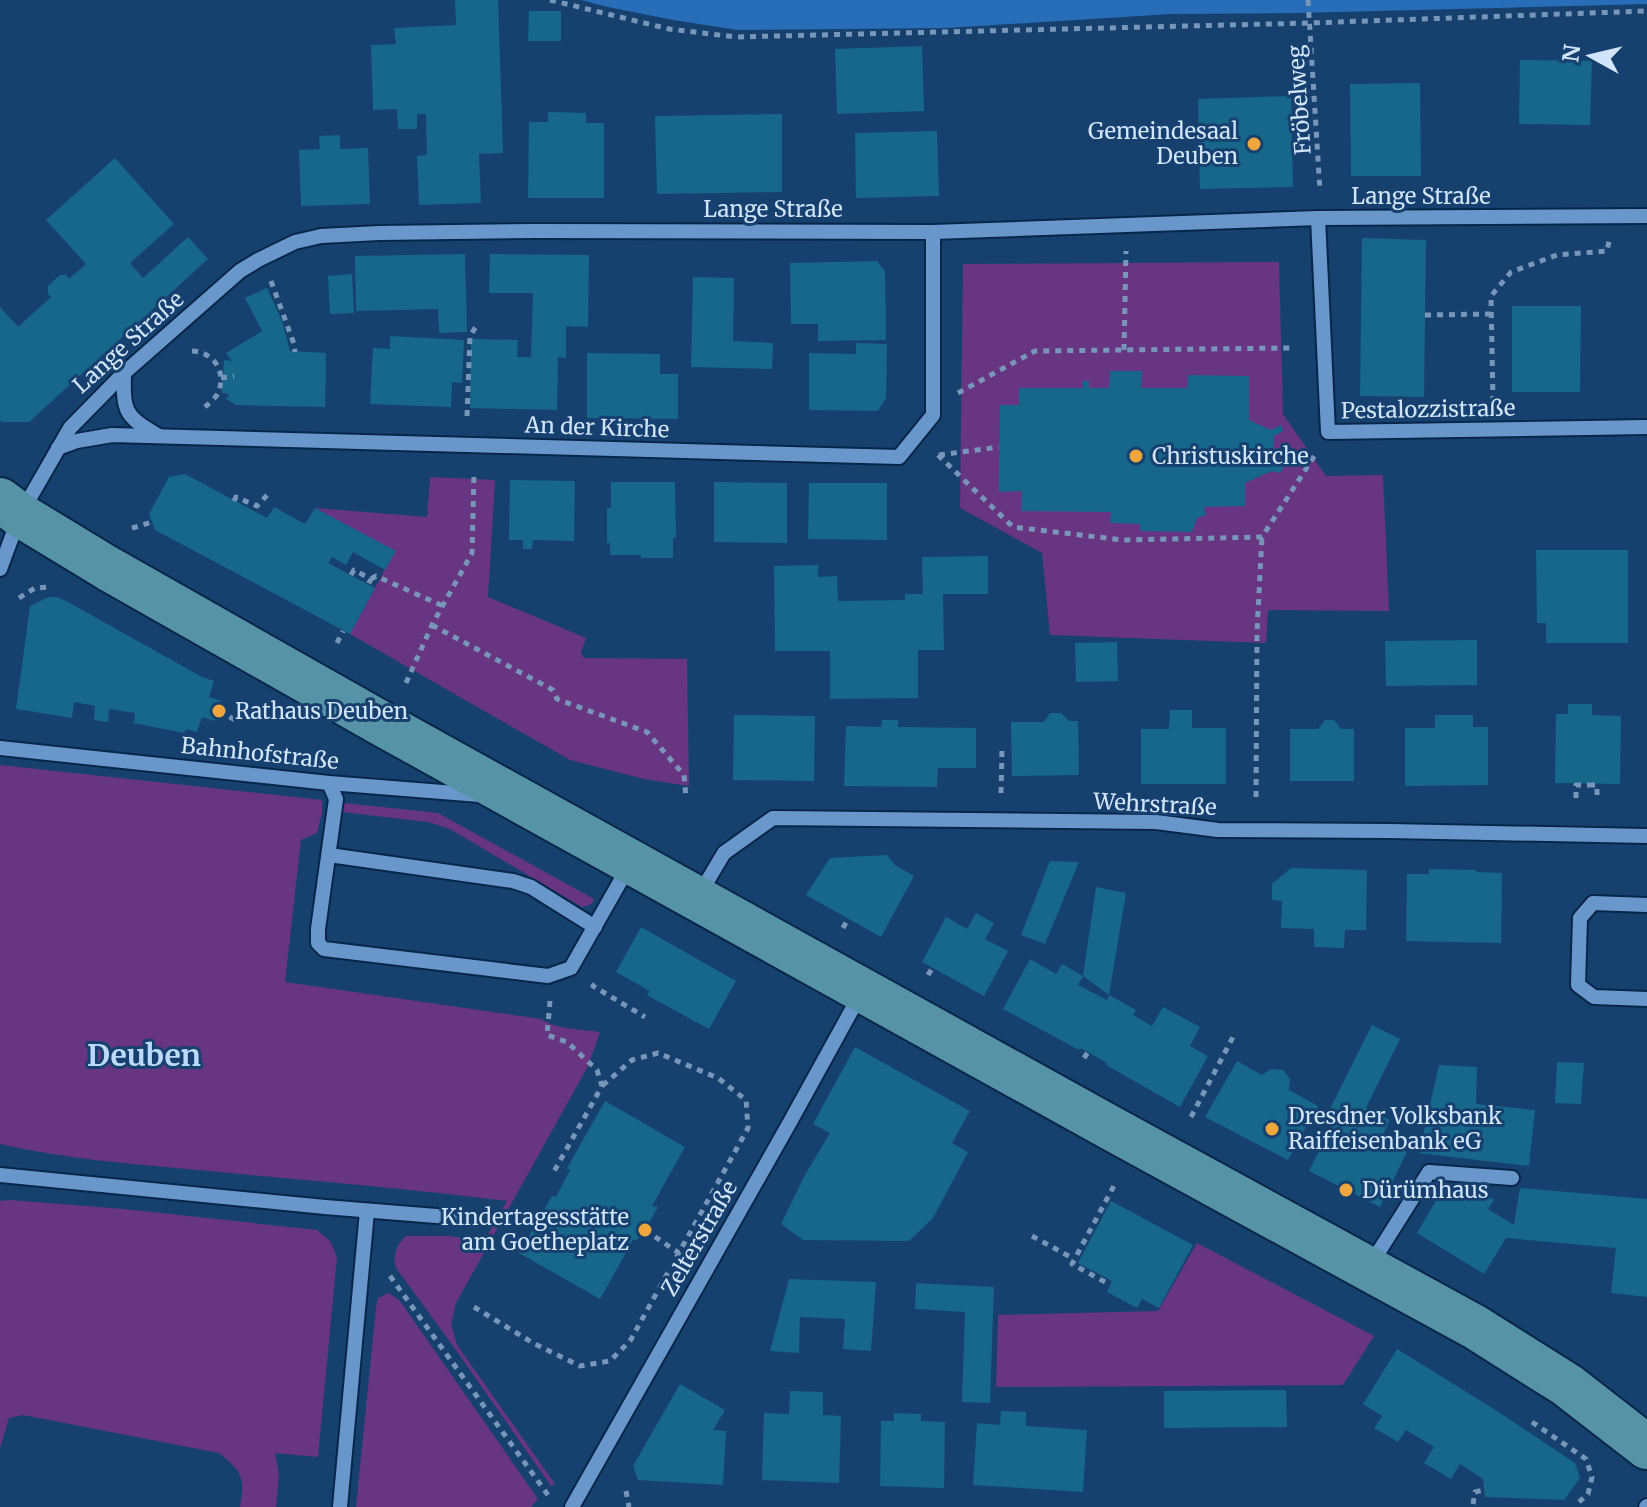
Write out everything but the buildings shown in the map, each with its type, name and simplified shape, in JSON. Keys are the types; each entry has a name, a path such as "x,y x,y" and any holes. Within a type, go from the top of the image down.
{"main road":[{"path":"10,508 109,569 384,725 1475,1327 1567,1385 1647,1447"}],"street":[{"name":"Lange Straße","path":"0,569 10,508 76,421 124,373 240,271 295,242 321,236 535,231 933,232 1318,218 1647,216"},
{"name":"Pestalozzistraße","path":"1318,218 1328,432 1647,427"},
{"name":"An der Kirche","path":"58,448 112,435 899,457 933,415 933,232"},
{"path":"124,373 123,403 135,422 160,436"},
{"name":"Bahnhofstraße","path":"0,748 329,783 516,798"},
{"path":"329,783 336,799 318,929 318,943 324,949 548,976 560,974 571,968 631,862"},
{"name":"Wehrstraße","path":"698,898 724,853 773,818 1156,822 1218,830 1647,836"},
{"path":"329,855 513,881 531,887 595,927"},
{"path":"1647,905 1593,903 1580,918 1578,985 1594,997 1647,999"},
{"name":"Zelterstraße","path":"572,1507 862,990"},
{"path":"1369,1268 1429,1172 1512,1178"},
{"path":"0,1175 461,1218"},
{"path":"340,1507 367,1211"}],"path":[{"path":"550,0 669,29 736,37 1647,11"},
{"name":"Fröbelweg","path":"1308,0 1321,198"},
{"path":"1493,411 1491,296 1511,272 1557,255 1607,251 1614,217"},
{"path":"1124,350 1126,251"},
{"path":"270,279 295,352"},
{"path":"1425,315 1492,314"},
{"path":"467,416 470,336 477,325"},
{"path":"955,395 1035,351 1290,348"},
{"path":"181,351 204,352 217,364 221,378 217,395 205,407"},
{"path":"221,378 234,376"},
{"path":"999,447 938,455 1013,527 1123,540 1262,537"},
{"path":"1256,797 1257,631 1262,537 1315,455"},
{"path":"406,683 432,625 472,553 474,473"},
{"path":"234,501 236,497 257,506 271,491"},
{"path":"132,528 152,522"},
{"path":"351,575 354,570 370,582 376,576 443,606"},
{"path":"19,598 35,588 49,586 64,592"},
{"path":"432,625 553,690 557,699 647,732 684,775 686,798"},
{"path":"337,643 343,631"},
{"path":"219,711 235,720"},
{"path":"1001,788 1002,750"},
{"path":"1576,798 1576,785 1589,784 1597,785 1597,799"},
{"path":"843,928 848,919"},
{"path":"928,975 933,967"},
{"path":"600,974 593,986 645,1017"},
{"path":"548,1023 547,1035 567,1042 597,1070 602,1086"},
{"path":"1191,1117 1234,1035"},
{"path":"474,1307 533,1343 580,1366 610,1361 630,1341 748,1128 746,1100 718,1078 658,1053 632,1060 602,1086 552,1175"},
{"path":"1105,1282 1072,1264 1116,1182"},
{"path":"645,1230 691,1260"},
{"path":"1032,1236 1074,1259"},
{"path":"363,1240 550,1498"},
{"path":"1532,1422 1586,1459 1592,1477 1588,1494 1579,1502"},
{"path":"1473,1504 1475,1492 1483,1490"},
{"path":"626,1491 629,1507"}],"shaded area":[{"path":"1279,262 1283,414 1326,476 1383,475 1389,611 1268,610 1266,643 1050,635 1042,553 960,508 963,264"},
{"path":"430,477 495,480 488,597 586,638 581,653 584,658 687,659 689,786 644,779 570,760 350,634 395,551 315,508 427,517"},
{"path":"0,765 322,800 317,833 301,840 285,982 541,1019 562,1027 600,1032 588,1066 456,1303 451,1324 457,1345 555,1484 551,1486 395,1263 396,1250 406,1236 449,1236 484,1241 507,1201 99,1160 0,1144"},
{"path":"344,803 438,813 594,899 592,904 582,907 450,829 428,822 342,812"},
{"path":"0,1201 317,1230 330,1241 337,1257 318,1457 275,1453 279,1475 276,1507 240,1507 240,1476 219,1453 23,1415 9,1418 0,1448"},
{"path":"1197,1243 1374,1336 1343,1385 996,1387 998,1315 1158,1311"},
{"path":"389,1293 400,1301 538,1499 531,1507 356,1507 376,1308 378,1298"}],"water":[{"path":"581,0 1647,0 1647,4 1171,14 947,28 738,30"}],"place":[{"name":"Gemeindesaal Deuben","path":"1254,144"},
{"name":"Christuskirche","path":"1136,456"},
{"name":"Rathaus Deuben","path":"219,711"},
{"name":"Dresdner Volksbank Raiffeisenbank eG","path":"1272,1129"},
{"name":"Dürümhaus","path":"1346,1190"},
{"name":"Kindertagesstätte am Goetheplatz","path":"645,1230"}],"district":[{"name":"Deuben","path":"144,1056"}]}
